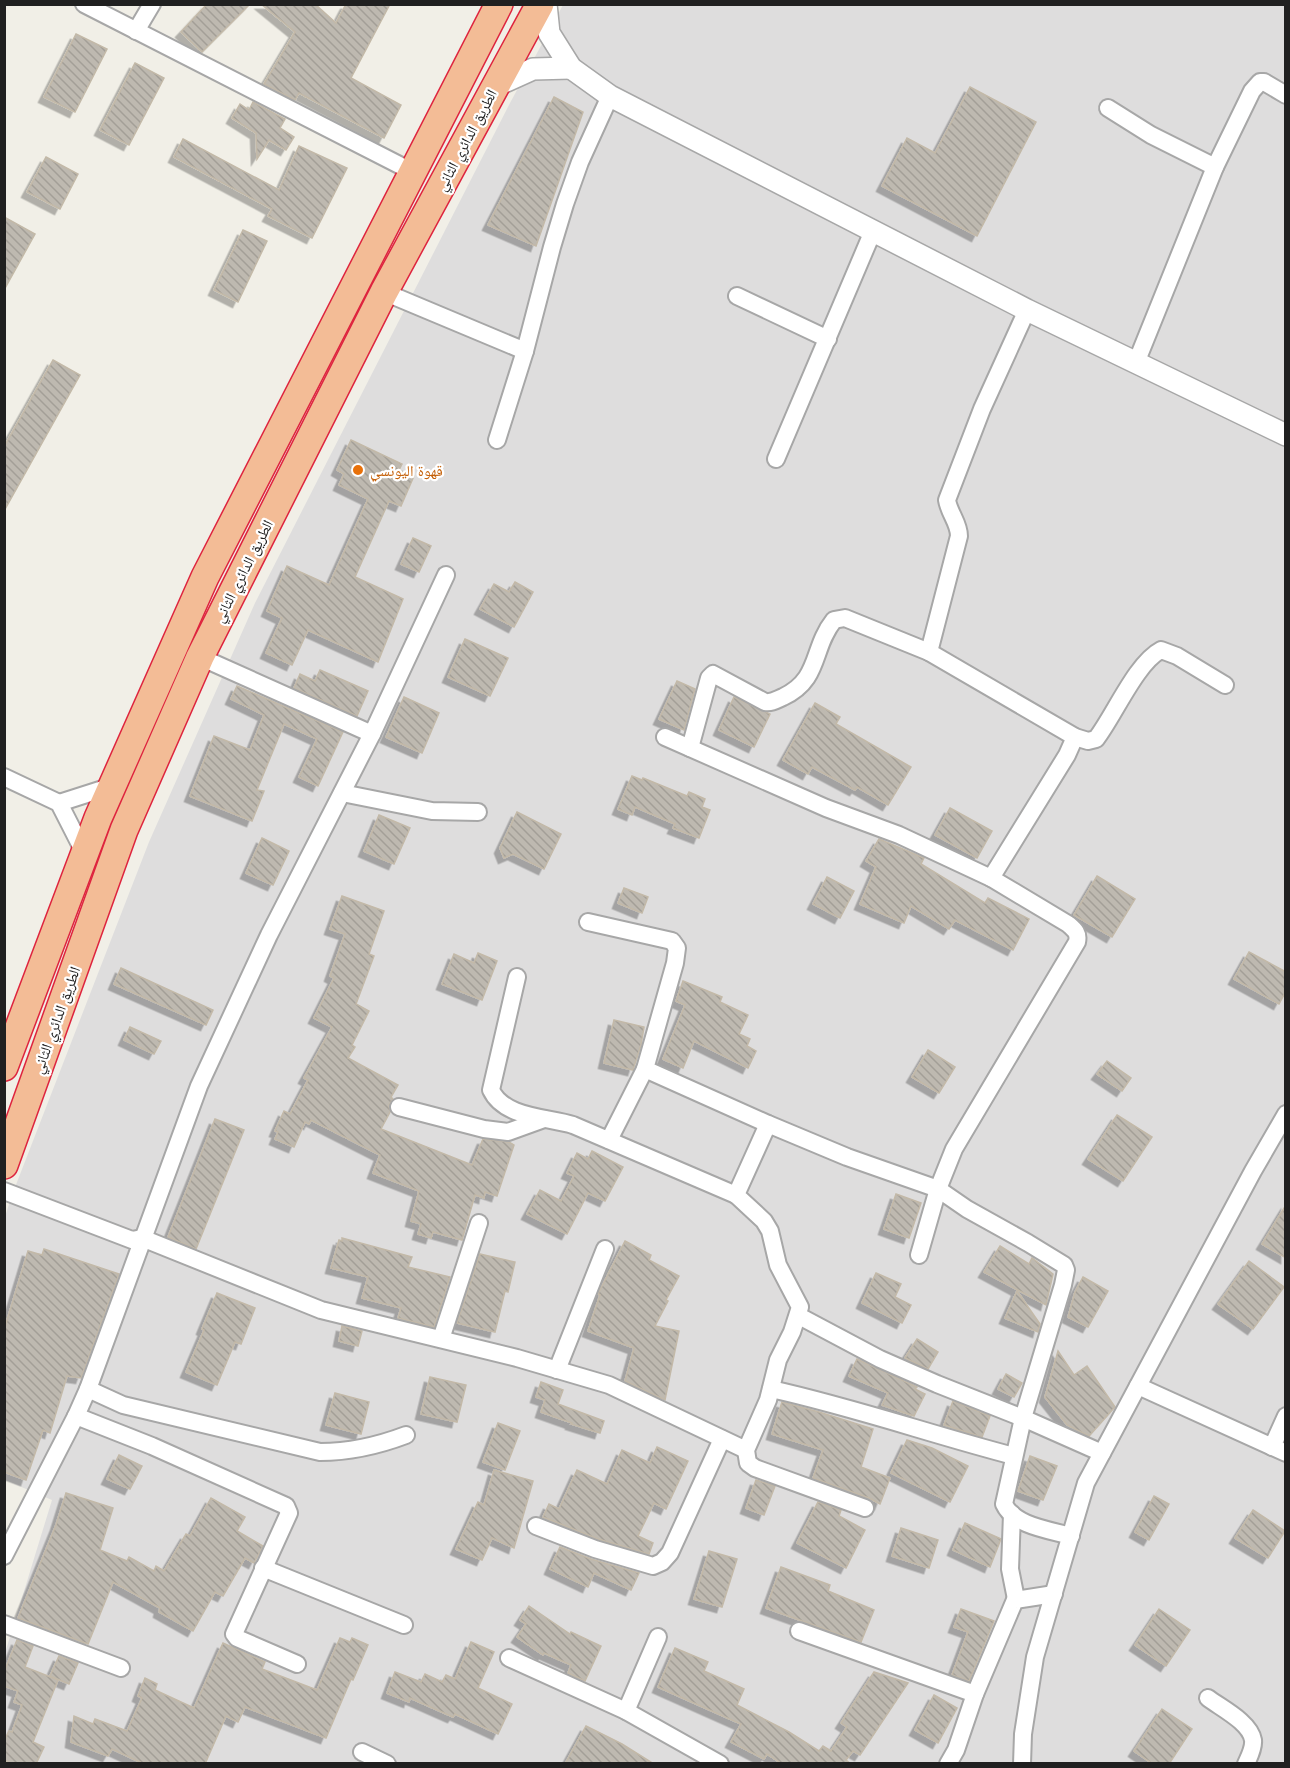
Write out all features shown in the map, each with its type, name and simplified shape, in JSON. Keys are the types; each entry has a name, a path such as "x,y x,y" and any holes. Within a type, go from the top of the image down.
{"highway":[{"name":"الطريق الدائري الثاني","path":"4,1066 112,786 205,577 499,4"},
{"name":"الطريق الدائري الثاني","path":"4,1165 124,830 200,657 384,292 540,4"}],"street":[{"path":"84,4 413,172"},
{"path":"136,31 152,4"},
{"path":"546,4 549,33 571,68 609,96 1028,310 1286,435"},
{"path":"494,87 532,69 571,68"},
{"path":"1136,363 1215,167 1256,85 1264,82 1286,95"},
{"path":"497,440 525,351 552,247 579,162 609,96"},
{"path":"1108,108 1151,135 1215,167"},
{"path":"776,459 873,231"},
{"path":"384,292 525,351"},
{"path":"737,297 828,339"},
{"path":"929,652 959,536 958,526 948,507 947,500 982,409 1028,310"},
{"path":"4,1556 88,1389 199,1086 269,935 372,734 446,574"},
{"path":"690,748 712,674 770,703 796,690 808,678 822,637 834,620 845,618 929,652 1075,737 1088,741 1096,739 1143,666 1161,650 1177,656 1224,684"},
{"path":"200,657 372,734"},
{"path":"665,737 826,808 899,835 991,878 1076,931 1077,942 954,1149 938,1189 919,1255"},
{"path":"991,878 1067,755 1075,737"},
{"path":"4,777 58,803 85,854"},
{"path":"58,803 112,786"},
{"path":"342,793 432,811 478,812"},
{"path":"588,922 672,941 677,948 675,963 645,1069 609,1140"},
{"path":"517,977 491,1090 495,1099 509,1108 573,1125 736,1195 764,1221 770,1231 778,1265 800,1307 799,1316 778,1360 768,1400 746,1450 748,1463 755,1468 866,1508"},
{"path":"645,1069 847,1157 938,1189 967,1209 1059,1261 1066,1270 1063,1285 1023,1418 1004,1498 1007,1510 1025,1522 1071,1536"},
{"path":"399,1107 484,1129 508,1132 544,1119"},
{"path":"1022,1764 1023,1734 1035,1657 1086,1483 1253,1171 1286,1114"},
{"path":"736,1195 768,1124"},
{"path":"4,1191 132,1240 142,1238 321,1310 441,1339 609,1385 746,1450"},
{"path":"441,1339 479,1223"},
{"path":"557,1370 605,1249"},
{"path":"799,1316 880,1359 1102,1453"},
{"path":"1138,1386 1279,1450 1286,1416"},
{"path":"88,1389 123,1405 320,1452 346,1452 375,1446 406,1435"},
{"path":"771,1389 823,1400 946,1438 1014,1456"},
{"path":"76,1416 152,1446 284,1504 289,1513 234,1632 235,1637 297,1664"},
{"path":"536,1526 595,1549 653,1566 662,1562 670,1553 722,1439"},
{"path":"948,1764 956,1750 975,1694 1016,1599 1010,1569 1012,1514"},
{"path":"263,1568 404,1625"},
{"path":"1016,1599 1054,1594"},
{"path":"4,1624 121,1668"},
{"path":"798,1630 975,1694"},
{"path":"626,1710 658,1637"},
{"path":"509,1658 626,1710 720,1764"},
{"path":"1208,1698 1244,1725 1248,1731 1253,1744 1246,1764"},
{"path":"362,1752 387,1764"}],"shaded area":[{"path":"563,5 1285,5 1285,1763 5,1764 5,1653 52,1500 5,1480 4,1220 149,842 255,603 510,103"}],"building":[{"path":"207,4 250,4 202,52 181,32"},
{"path":"261,4 315,4 336,23 346,4 390,4 351,78 401,105 384,138 299,93 295,100 264,84 295,32"},
{"path":"76,34 107,49 75,112 44,97"},
{"path":"135,63 164,78 129,145 100,130"},
{"path":"970,87 1036,122 977,236 882,186 907,138 935,153"},
{"path":"554,97 583,112 536,246 488,225"},
{"path":"253,102 285,119 280,128 294,137 286,150 269,140 257,159 256,133 232,118 240,104 249,110"},
{"path":"183,139 279,190 299,146 347,168 312,238 268,216 272,209 174,157"},
{"path":"46,157 78,174 60,209 27,192"},
{"path":"4,217 35,234 4,290"},
{"path":"243,230 267,241 238,302 214,290"},
{"path":"53,360 80,375 4,511 4,447"},
{"path":"351,440 402,464 399,470 414,476 401,506 389,501 355,577 403,599 378,662 308,630 292,665 266,653 282,618 267,611 287,566 329,585 368,499 339,485 344,474 337,470"},
{"path":"413,538 431,546 419,572 401,564"},
{"path":"515,582 533,592 514,627 480,609 494,584 509,592"},
{"path":"465,639 508,658 490,696 448,677"},
{"path":"320,670 368,691 357,716 294,688 300,674 315,681"},
{"path":"677,681 695,689 684,730 659,719"},
{"path":"237,686 343,732 318,786 299,777 317,739 284,724 257,790 264,791 252,821 190,796 214,736 250,750 264,715 231,699"},
{"path":"404,697 439,713 422,753 386,737"},
{"path":"734,697 770,714 754,747 719,730"},
{"path":"815,703 840,717 836,724 911,767 888,805 857,787 855,790 812,767 808,774 783,760"},
{"path":"632,776 642,780 643,778 687,796 689,792 705,799 702,807 710,810 699,838 673,828 675,824 635,807 632,815 618,809"},
{"path":"950,808 992,831 977,858 935,835"},
{"path":"517,812 561,834 544,869 513,854 504,858 500,848"},
{"path":"379,815 410,828 394,864 364,851"},
{"path":"262,838 289,851 273,885 246,873"},
{"path":"879,839 924,858 921,864 985,903 988,898 1029,919 1013,950 955,920 949,929 911,906 904,923 860,904 876,867 866,861"},
{"path":"1097,876 1135,899 1112,937 1074,915"},
{"path":"827,877 854,891 840,918 813,904"},
{"path":"624,888 648,897 642,913 618,903"},
{"path":"342,896 384,911 369,954 374,956 356,1004 369,1011 352,1045 355,1047 348,1058 398,1085 391,1097 393,1099 389,1105 390,1112 381,1129 472,1165 483,1139 509,1142 514,1145 497,1196 485,1192 484,1198 475,1195 462,1240 433,1232 431,1238 418,1234 421,1224 411,1221 419,1191 373,1173 380,1155 311,1120 309,1124 305,1122 294,1147 275,1139 278,1132 275,1131 284,1111 290,1114 308,1080 304,1078 332,1027 314,1018 334,978 330,976 345,934 330,929"},
{"path":"1249,952 1286,972 1286,991 1279,1004 1234,979"},
{"path":"478,953 497,961 482,1000 442,984 454,954 474,963"},
{"path":"121,968 213,1010 206,1025 114,984"},
{"path":"683,981 722,997 720,1002 748,1015 739,1034 750,1039 747,1046 756,1051 748,1068 694,1041 683,1068 663,1059 685,1005 676,1001"},
{"path":"614,1020 644,1027 633,1070 604,1063"},
{"path":"130,1027 161,1041 154,1054 124,1040"},
{"path":"928,1050 955,1067 939,1093 912,1077"},
{"path":"1107,1061 1131,1078 1122,1091 1097,1074"},
{"path":"1117,1115 1152,1137 1123,1181 1088,1159"},
{"path":"215,1119 244,1130 196,1249 168,1237"},
{"path":"592,1151 623,1167 605,1201 588,1193 567,1234 527,1214 540,1190 561,1201 574,1176 567,1173 577,1153 588,1159"},
{"path":"896,1194 921,1203 909,1238 884,1229"},
{"path":"1286,1205 1286,1258 1262,1244"},
{"path":"342,1238 412,1257 408,1267 450,1277 434,1327 398,1318 401,1308 362,1298 368,1277 331,1268 339,1240 342,1241"},
{"path":"625,1241 651,1255 649,1260 679,1276 655,1326 679,1331 665,1400 625,1381 634,1348 588,1331 600,1295 598,1294"},
{"path":"1000,1246 1029,1264 1032,1258 1053,1274 1046,1305 984,1272"},
{"path":"44,1249 119,1274 81,1378 67,1376 50,1433 43,1430 26,1480 4,1472 4,1330 28,1251 42,1255"},
{"path":"480,1254 515,1262 495,1332 457,1323"},
{"path":"1249,1261 1284,1287 1253,1329 1218,1304"},
{"path":"876,1273 901,1284 895,1297 911,1305 902,1323 862,1303"},
{"path":"1083,1277 1108,1291 1088,1327 1068,1317 1075,1292"},
{"path":"1017,1291 1040,1324 1038,1332 1005,1318"},
{"path":"217,1293 255,1308 241,1344 235,1342 217,1385 186,1372"},
{"path":"342,1326 362,1331 358,1346 339,1341"},
{"path":"917,1339 938,1352 928,1369 905,1358"},
{"path":"1058,1351 1074,1375 1087,1366 1115,1407 1089,1436 1067,1425 1045,1397"},
{"path":"857,1359 917,1387 915,1389 925,1394 914,1416 882,1405 888,1393 849,1376"},
{"path":"1006,1374 1022,1383 1014,1397 998,1389"},
{"path":"430,1377 466,1385 457,1422 421,1414"},
{"path":"541,1382 563,1390 558,1404 604,1421 600,1433 541,1412 545,1400 536,1397"},
{"path":"335,1393 369,1402 361,1434 326,1425"},
{"path":"953,1401 990,1416 982,1437 944,1425"},
{"path":"782,1402 873,1429 861,1467 890,1478 880,1504 813,1478 823,1450 772,1434"},
{"path":"498,1423 520,1431 505,1470 483,1462"},
{"path":"907,1440 932,1448 968,1466 950,1502 891,1473"},
{"path":"657,1447 688,1461 666,1509 654,1503 638,1536 653,1543 649,1554 598,1539 543,1517 549,1504 559,1509 577,1470 607,1484 622,1450 650,1463"},
{"path":"119,1455 142,1466 130,1489 107,1479"},
{"path":"1030,1456 1057,1466 1043,1500 1018,1491"},
{"path":"494,1470 533,1481 514,1548 492,1538 482,1560 456,1549 478,1502 484,1505"},
{"path":"756,1480 775,1486 764,1515 746,1508"},
{"path":"66,1493 113,1508 100,1550 127,1561 129,1557 154,1571 156,1566 164,1571 186,1534 190,1536 211,1498 245,1517 237,1531 263,1546 254,1563 245,1558 223,1596 215,1592 193,1631 159,1612 160,1608 113,1582 88,1644 18,1618 56,1525"},
{"path":"1154,1496 1169,1504 1149,1540 1135,1532"},
{"path":"818,1502 841,1510 839,1516 865,1530 846,1568 797,1543"},
{"path":"1253,1510 1285,1531 1268,1558 1235,1538"},
{"path":"965,1523 1001,1539 990,1567 953,1550"},
{"path":"901,1528 938,1540 929,1568 892,1556"},
{"path":"560,1547 639,1573 631,1590 594,1573 588,1587 550,1569"},
{"path":"709,1551 737,1559 722,1607 694,1599"},
{"path":"781,1567 830,1585 828,1591 874,1610 861,1642 766,1608"},
{"path":"529,1606 570,1634 571,1632 601,1646 585,1681 568,1673 571,1665 544,1653 543,1655 517,1637 526,1624 520,1620"},
{"path":"961,1609 994,1621 969,1681 952,1675 968,1632 954,1627"},
{"path":"1159,1609 1190,1630 1166,1666 1135,1645"},
{"path":"340,1638 350,1642 352,1638 368,1645 326,1738 245,1707 238,1722 226,1716 205,1764 144,1764 112,1749 108,1756 71,1742 74,1716 93,1724 95,1719 127,1731 142,1698 138,1696 145,1678 157,1684 155,1690 194,1708 223,1643 265,1662 262,1669 317,1690"},
{"path":"17,1640 33,1646 25,1667 58,1680 33,1742 44,1747 36,1764 13,1764 4,1760 4,1741 9,1731 12,1732 22,1705 14,1702 18,1691 4,1686 4,1672"},
{"path":"471,1642 494,1652 478,1688 512,1704 498,1734 455,1714 453,1717 410,1698 409,1702 387,1693 395,1672 421,1682 425,1674 442,1682 446,1675 455,1679"},
{"path":"675,1648 708,1662 704,1671 744,1689 737,1705 789,1732 819,1751 823,1746 831,1751 847,1727 841,1723 874,1672 908,1683 860,1755 853,1751 846,1760 851,1764 782,1764 767,1754 764,1759 731,1742 741,1724 658,1687"},
{"path":"59,1656 78,1663 69,1684 50,1676"},
{"path":"934,1695 957,1708 938,1743 915,1730"},
{"path":"1162,1709 1192,1729 1169,1764 1153,1764 1134,1751"},
{"path":"586,1726 622,1744 654,1764 565,1764"}],"place":[{"name":"قهوة اليونسي","path":"358,470"}]}
